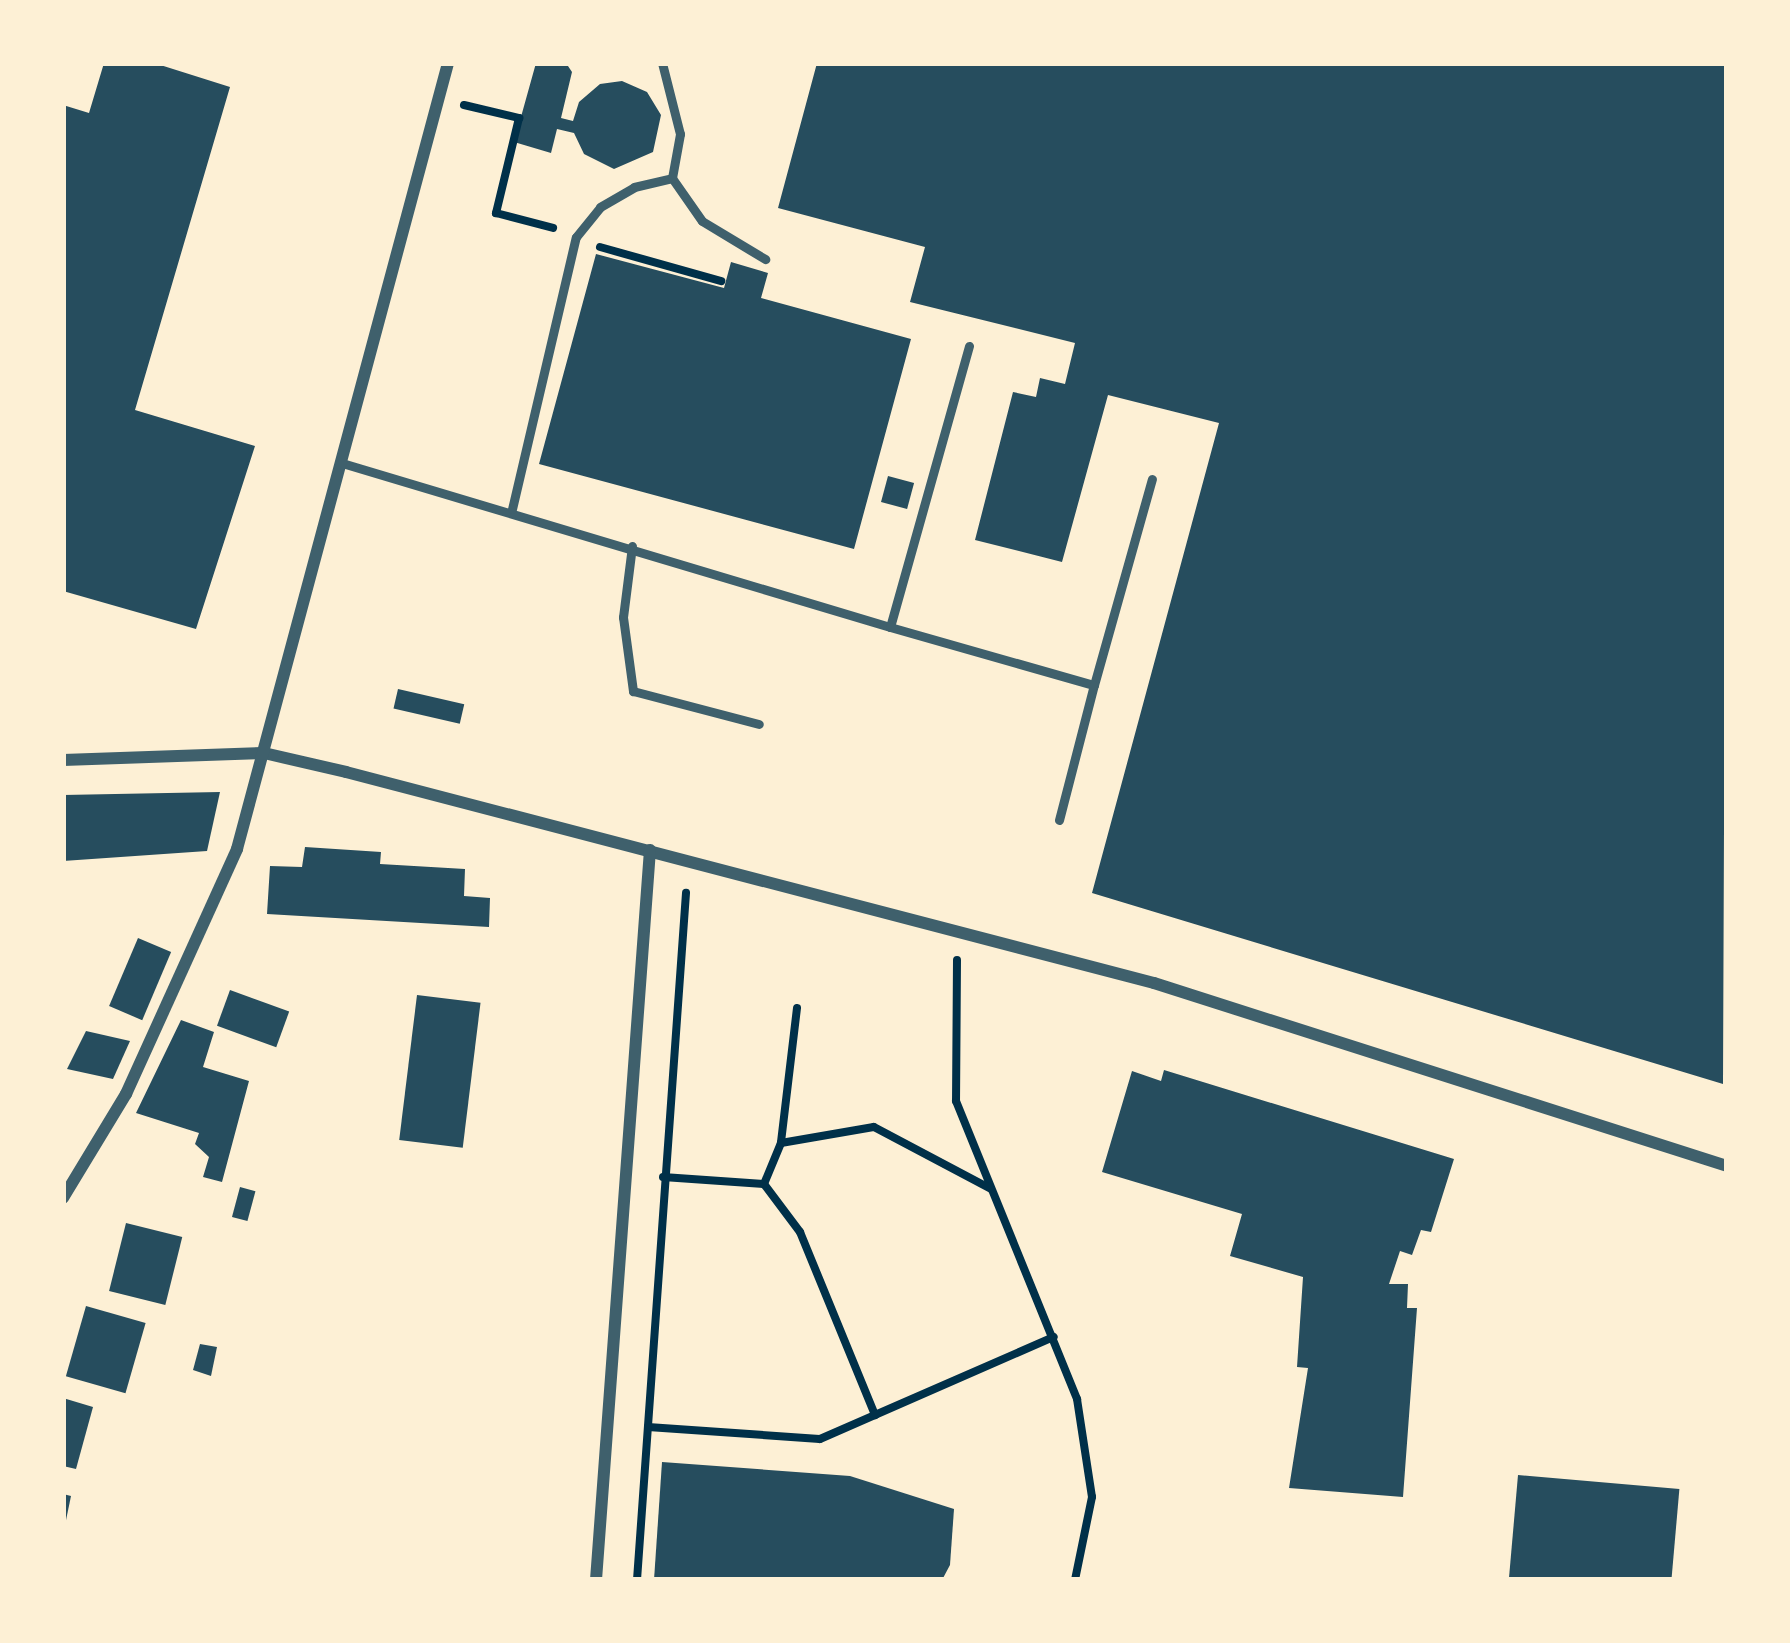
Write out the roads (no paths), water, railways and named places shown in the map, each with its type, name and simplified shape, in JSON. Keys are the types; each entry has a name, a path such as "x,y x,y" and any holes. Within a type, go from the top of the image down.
{"street":[{"path":"63,1198 126,1094 206,928 264,753 448,63"},
{"path":"63,760 264,753 1154,983 1727,1166"},
{"path":"596,1580 650,850"}],"lane":[{"path":"662,63 680,134 672,178 702,221 765,259"},
{"path":"512,509 576,237 600,207 634,187 672,178"},
{"path":"890,627 969,346"},
{"path":"342,463 512,509 1094,685"},
{"path":"1059,820 1152,478"},
{"path":"632,546 622,617 633,692 759,724"}]}
